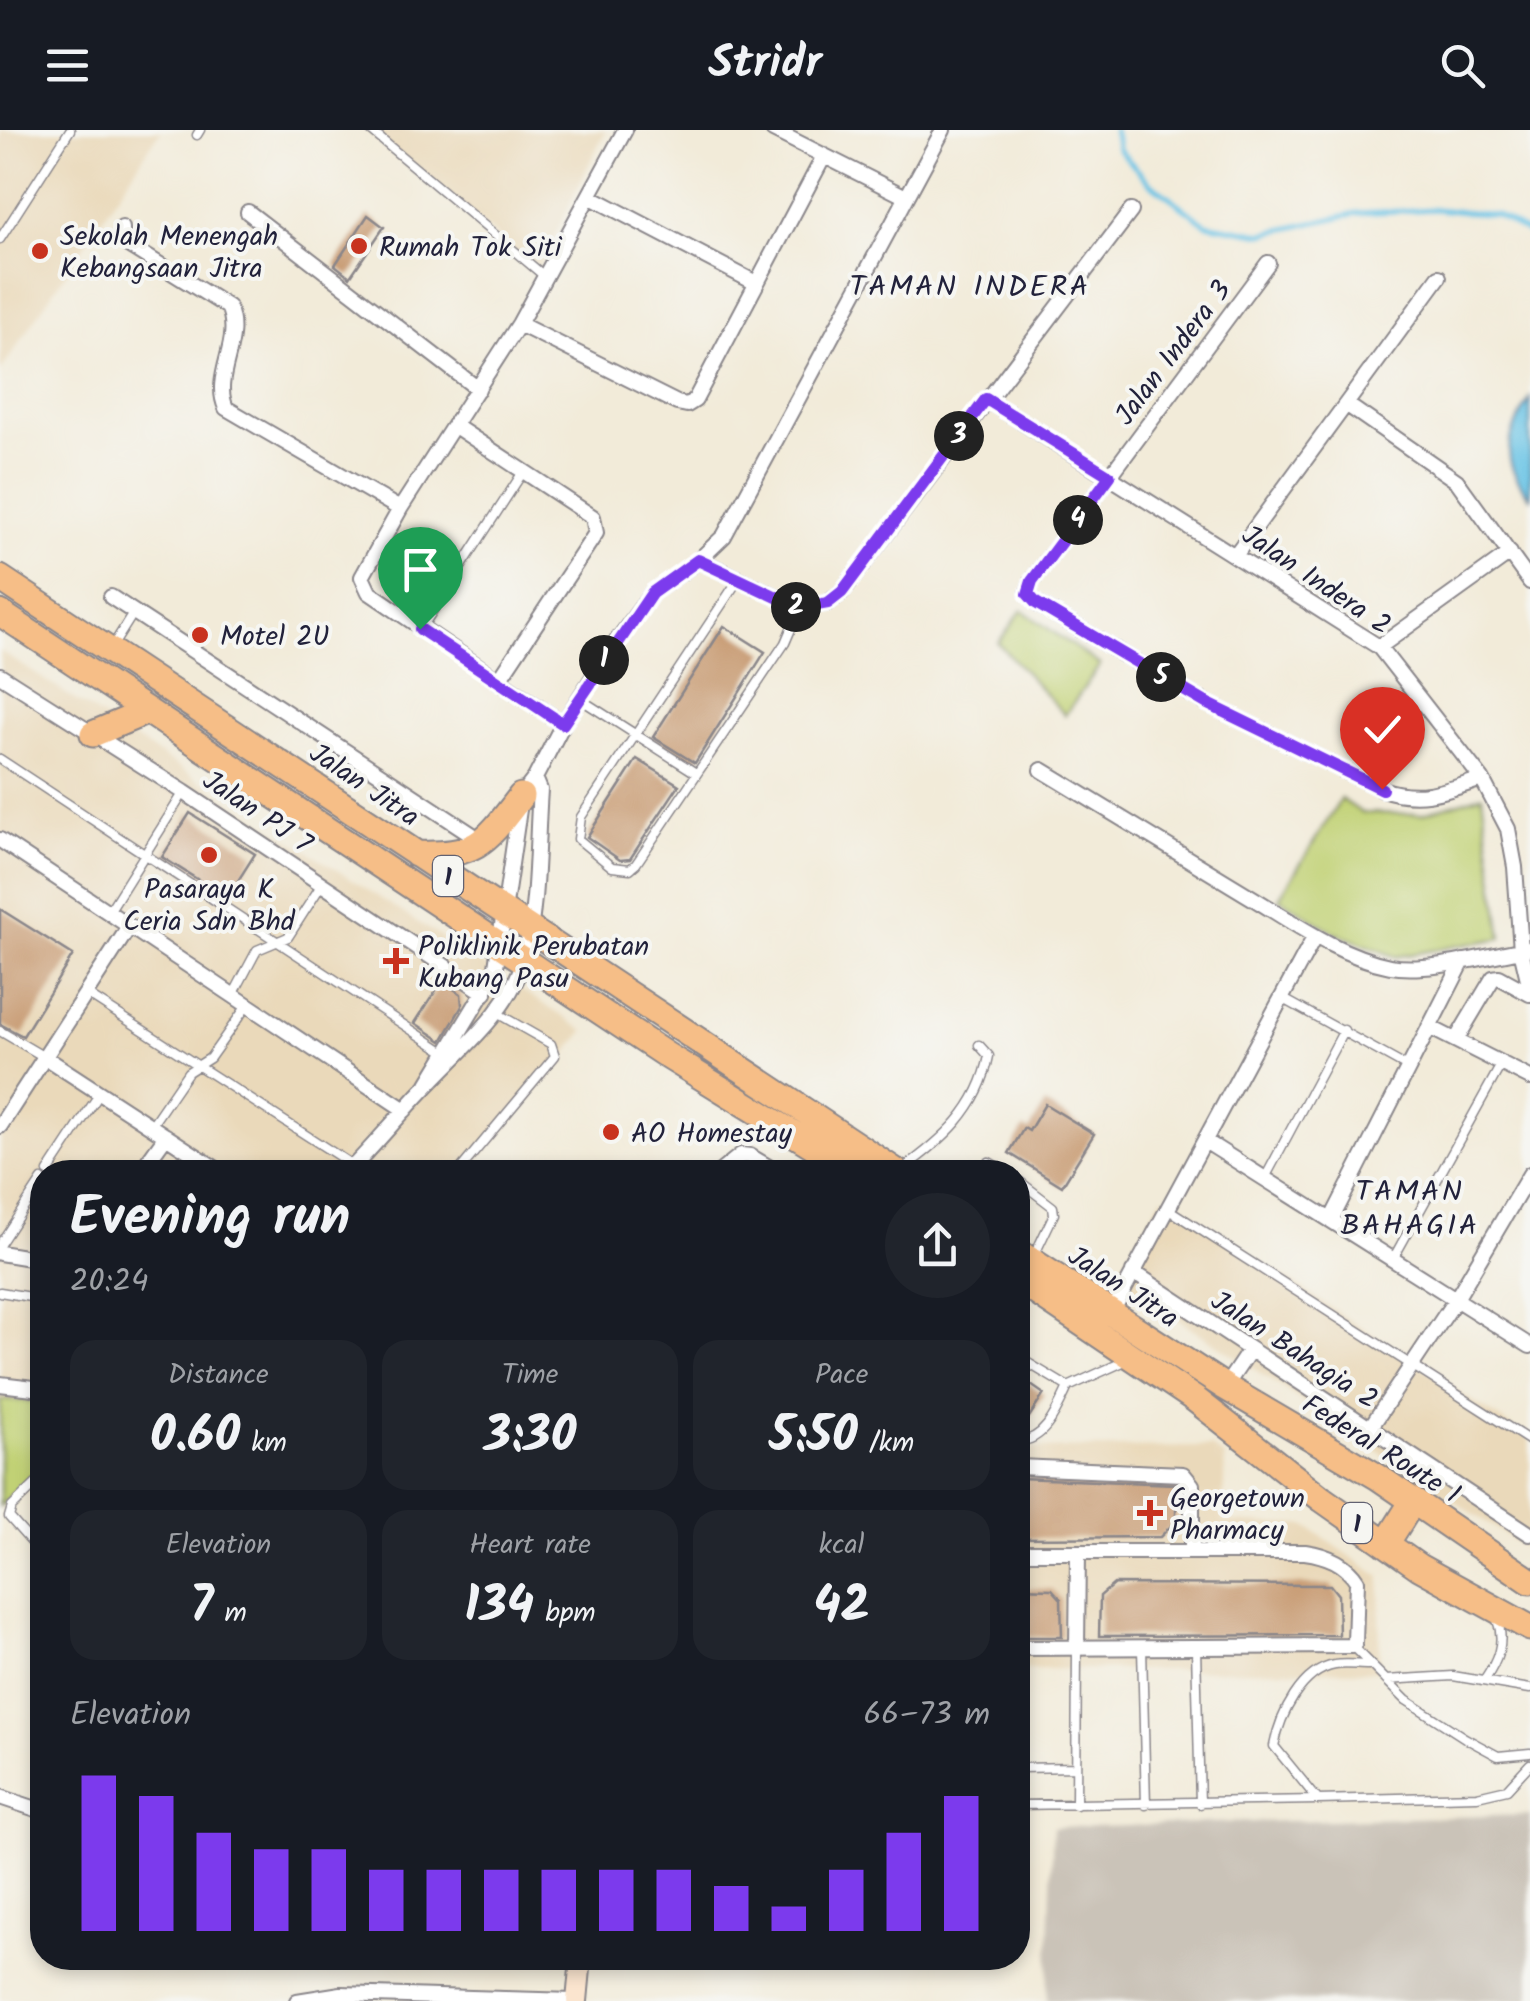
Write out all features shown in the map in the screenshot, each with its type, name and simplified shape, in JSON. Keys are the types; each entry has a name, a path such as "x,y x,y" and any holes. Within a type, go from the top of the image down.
{"highway":[{"name":"Jalan Jitra","path":"0,578 879,1160"},
{"name":"1","path":"0,613 501,946 834,1160"},
{"path":"93,734 148,711"},
{"path":"416,854 464,852 482,841 528,787"},
{"name":"Jalan Jitra","path":"1030,1280 1111,1314 1199,1370"},
{"name":"Jalan Jitra","path":"1030,1283 1196,1400 1386,1544"},
{"name":"Federal Route 1","path":"1199,1370 1414,1501 1530,1582"},
{"path":"1386,1544 1414,1501"},
{"name":"1","path":"1386,1544 1530,1628"}],"main road":[{"path":"576,2001 580,1970"}],"street":[{"path":"563,724 420,629 363,586 365,568 519,324 625,130"},
{"path":"772,130 906,197"},
{"path":"428,1084 495,973 528,787 563,724 652,593 724,536 943,130"},
{"path":"519,324 677,404 687,405 695,400 824,156"},
{"path":"590,196 756,283"},
{"path":"698,560 800,608 828,603 842,592 1130,211"},
{"path":"248,212 478,389"},
{"path":"122,228 128,245 228,307 233,329 221,386 226,408 400,508"},
{"name":"Jalan Indera 3","path":"1268,264 1032,581 1028,594 1036,603 1206,703 1382,789 1404,796 1428,796 1482,779"},
{"path":"1236,554 1439,277"},
{"name":"Jalan Indera 2","path":"986,399 1379,647 1482,779 1508,829 1530,991"},
{"path":"1346,404 1457,481 1530,582"},
{"path":"455,426 593,517 596,533 498,680"},
{"path":"1379,647 1510,553"},
{"path":"110,597 482,841"},
{"name":"Jalan PJ 7","path":"3,682 184,792 485,993"},
{"path":"1042,770 1316,936 1393,966 1463,961 1526,950"},
{"path":"359,1160 455,1059 515,982 524,961 529,930 540,790 528,787"},
{"path":"0,840 404,1110"},
{"path":"0,1126 129,927"},
{"path":"1111,1314 1316,936"},
{"path":"1331,1220 1463,961"},
{"path":"1456,1040 1493,978 1530,991"},
{"path":"1430,1027 1530,1078"},
{"path":"46,1058 203,1160"},
{"path":"149,1160 166,1136"},
{"path":"1205,1141 1530,1346"},
{"path":"1370,1428 1456,1299 1530,1174"},
{"path":"0,1252 30,1258"},
{"name":"Jalan Bahagia 2","path":"1134,1272 1530,1534"},
{"path":"1225,1387 1250,1350"},
{"path":"0,1384 30,1388"},
{"path":"1030,1468 1183,1474 1192,1485 1192,1551"},
{"path":"1030,1552 1317,1554 1343,1565 1357,1581 1352,1646 1030,1648"},
{"path":"1077,1648 1078,1552"},
{"path":"0,1798 30,1807"},
{"path":"297,2001 341,1994 576,2001"}],"lane":[{"path":"0,239 70,130"},
{"path":"370,130 543,275"},
{"path":"420,629 523,472"},
{"path":"738,580 581,817 578,840 612,867 630,869 636,864 786,642 800,608"},
{"path":"110,651 134,612"},
{"path":"580,699 696,773"},
{"path":"0,759 446,1052"},
{"path":"108,912 184,792"},
{"path":"232,997 257,950 291,934 322,884"},
{"path":"87,994 338,1160"},
{"path":"1282,998 1409,1068"},
{"path":"152,1126 188,1072 210,1058 246,1007"},
{"path":"468,1160 555,1056 552,1044 495,1012"},
{"path":"1265,1178 1344,1030"},
{"path":"0,1031 46,1058"},
{"path":"914,1160 943,1140 958,1123 986,1073 989,1056 979,1045"},
{"path":"1393,1259 1502,1064"},
{"path":"56,1160 101,1092"},
{"path":"1030,1189 1053,1207 1054,1214 1030,1261"},
{"path":"0,1244 30,1198"},
{"path":"1168,1209 1530,1440"},
{"path":"0,1292 30,1296"},
{"path":"1030,1438 1036,1437 1052,1418 1068,1386 1133,1357"},
{"path":"1030,1363 1068,1386"},
{"path":"30,1490 12,1507 8,1517 30,1541"},
{"path":"1484,1681 1494,1667 1502,1635 1490,1607"},
{"path":"1352,1646 1406,1700 1498,1756 1530,1754"},
{"path":"1076,1805 1077,1648"},
{"path":"1142,1648 1146,1805"},
{"path":"1196,1648 1200,1804"},
{"path":"1318,1800 1274,1746 1277,1729 1308,1676 1333,1665 1368,1665"},
{"path":"1385,1680 1453,1676 1530,1689"},
{"path":"1030,1805 1477,1796 1507,1789 1530,1764"},
{"path":"1030,1768 1076,1767"}],"shaded area":[{"name":"Sekolah Menengah Kebangsaan Jitra","path":"0,130 161,130 0,372"},
{"path":"366,130 606,130 538,269"},
{"path":"0,651 585,1031 478,1160 30,1160 30,1401 0,1400"},
{"name":"TAMAN BAHAGIA","path":"1162,1196 1530,1439 1530,1551 1117,1279"},
{"path":"1211,1447 1225,1458 1222,1522 1305,1525 1381,1577 1379,1671 1030,1669 1030,1449"},
{"path":"1530,1815 1530,2001 1047,2001 1053,1827"}],"green space":[{"path":"1022,610 1100,665 1065,715 998,643"},
{"path":"1482,795 1502,938 1396,957 1335,933 1279,898 1341,799 1362,813 1421,814"},
{"path":"0,1400 30,1401 30,1480 0,1506"}],"water":[{"path":"1530,399 1530,497 1514,471 1509,449"}],"building":[{"name":"Rumah Tok Siti","path":"368,215 384,227 350,277 335,265"},
{"path":"724,626 765,652 695,763 653,737"},
{"path":"637,759 679,785 630,859 620,860 587,837"},
{"name":"Pasaraya K Ceria Sdn Bhd","path":"190,813 255,854 227,898 162,857"},
{"path":"0,909 73,955 23,1036 0,1024"},
{"path":"442,981 461,994 462,1006 442,1041 415,1023"},
{"path":"1045,1104 1094,1134 1062,1186 1030,1166 1030,1160 1020,1160 1009,1153 1024,1128 1029,1131"},
{"path":"1030,1384 1044,1394 1030,1416"},
{"path":"1030,1478 1176,1484 1176,1521 1160,1537 1030,1538"},
{"path":"1114,1584 1330,1585 1338,1595 1339,1635 1099,1636 1100,1596"},
{"path":"1030,1588 1052,1589 1061,1599 1062,1637 1030,1637"}],"waterway":[{"path":"1114,130 1118,149 1149,182 1206,224 1263,234 1357,213 1435,209 1496,215 1530,234"}],"place":[{"name":"Rumah Tok Siti","path":"359,246"},
{"name":"Sekolah Menengah Kebangsaan Jitra","path":"40,251"},
{"name":"Motel 2U","path":"200,635"},
{"name":"Pasaraya K Ceria Sdn Bhd","path":"209,855"},
{"name":"Poliklinik Perubatan Kubang Pasu","path":"396,961"},
{"name":"AO Homestay","path":"611,1132"},
{"name":"Georgetown Pharmacy","path":"1150,1513"}],"district":[{"name":"TAMAN INDERA","path":"970,286"},
{"name":"TAMAN BAHAGIA","path":"1410,1208"}],"route":[{"path":"420,629 563,724 652,593 698,560 790,605 800,608 828,603 842,592 986,399 1110,476 1032,581 1028,594 1036,603 1206,703 1382,789"}]}
